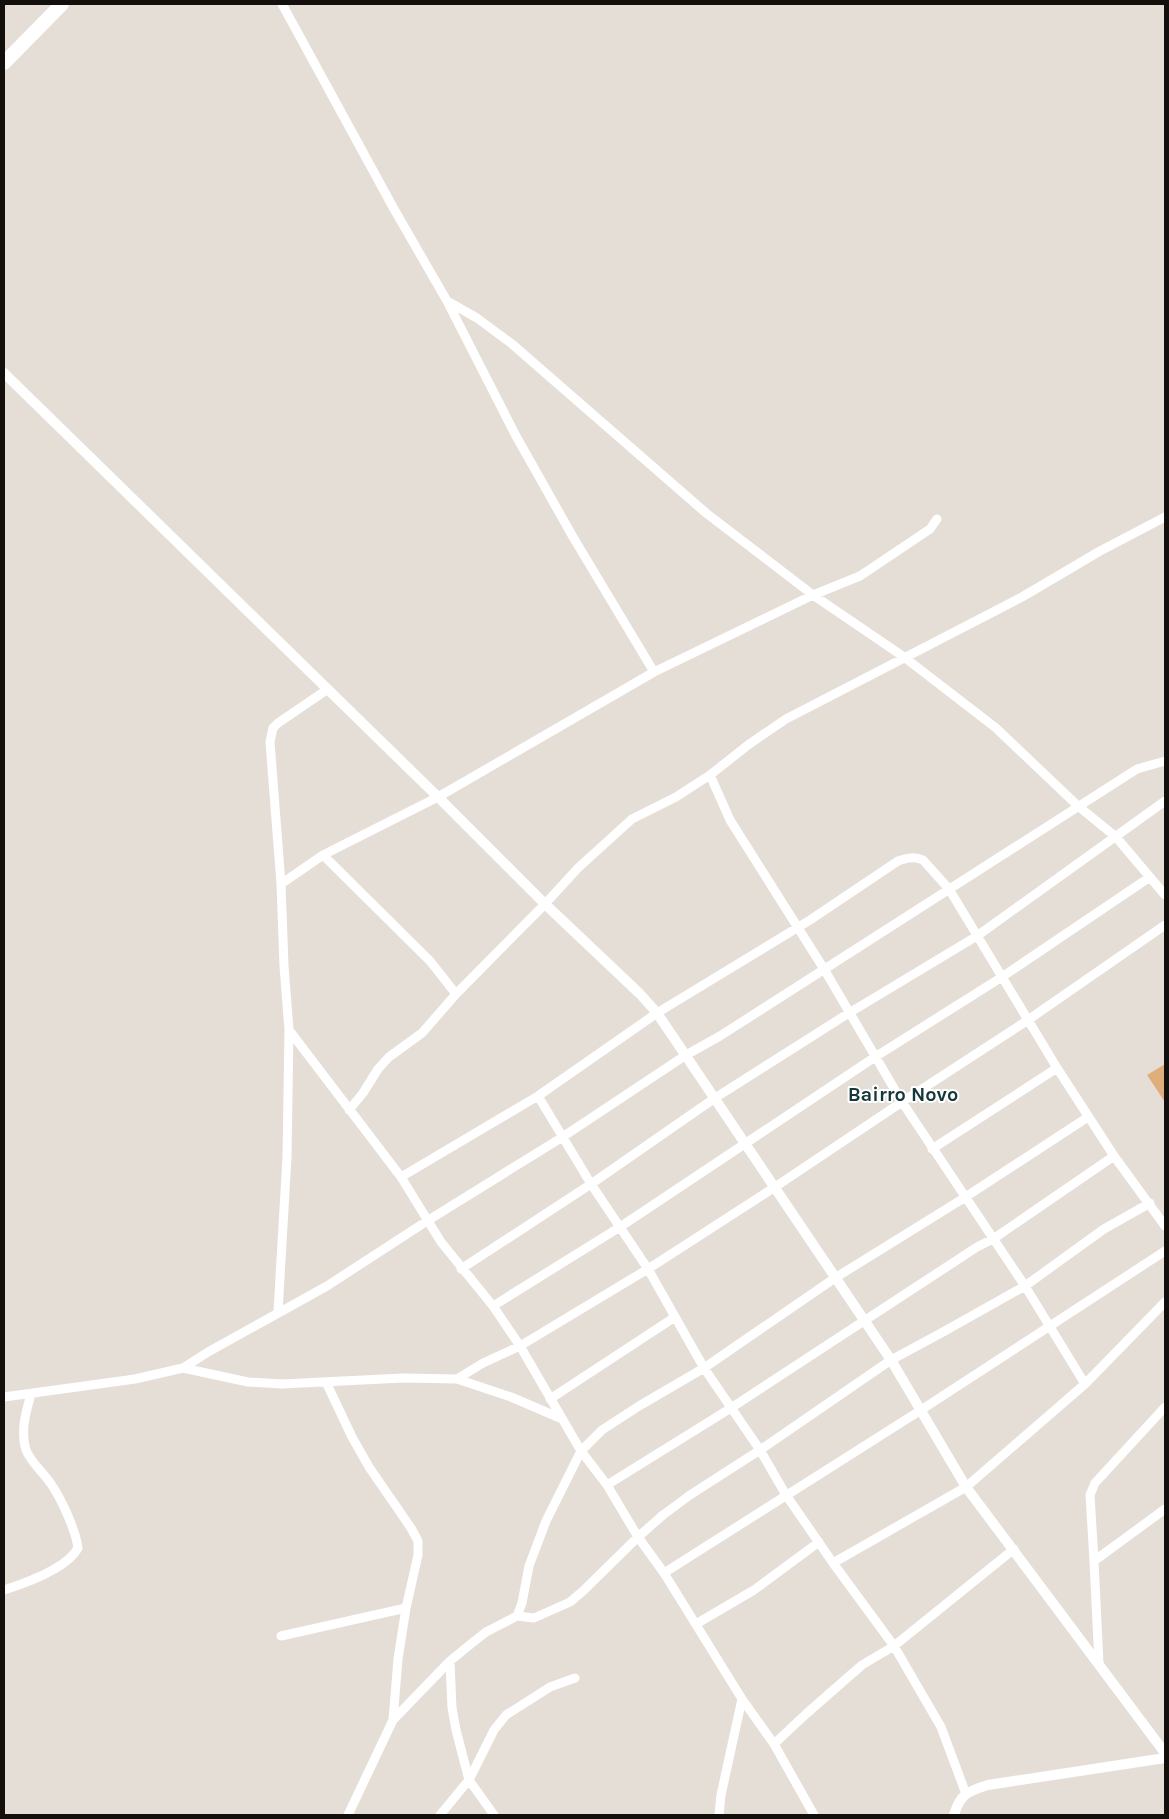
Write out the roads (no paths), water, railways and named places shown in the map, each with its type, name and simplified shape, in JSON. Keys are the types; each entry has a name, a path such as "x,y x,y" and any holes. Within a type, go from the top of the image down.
{"main road":[{"path":"4,63 62,4"}],"street":[{"path":"282,4 394,209 447,301 516,436 654,672"},
{"path":"447,301 477,318 512,344 706,513 813,595 904,657 996,728 1078,806 1116,837 1165,895"},
{"path":"4,372 545,904 640,994 657,1013 746,1142 864,1320 966,1487 1165,1753"},
{"path":"349,1110 389,1056 422,1034 456,994 584,862 632,819 676,797 710,775 748,745 786,719 1022,597 1100,551 1165,517"},
{"path":"281,884 324,855 438,797 654,672 813,595 860,576 930,529 937,519"},
{"path":"278,1312 287,1156 289,1030 281,884 270,742 273,728 278,723 328,689"},
{"path":"4,1397 134,1379 183,1368 278,1312 327,1286 561,1138 686,1054 720,1036 1137,769 1165,761"},
{"path":"710,775 730,820 824,969 902,1102 964,1198 1025,1286 1085,1384"},
{"path":"461,1269 591,1184 715,1098 849,1013 978,936 1165,801"},
{"path":"324,855 430,961 456,994"},
{"path":"401,1177 538,1096 657,1013 798,927 898,861 910,857 924,860 949,889 1057,1068 1114,1156 1165,1226"},
{"path":"493,1306 620,1226 875,1057 1002,977 1150,877"},
{"path":"457,1380 483,1363 520,1346 648,1269 775,1188 1028,1020 1165,925"},
{"path":"289,1030 401,1177 441,1242 461,1269 493,1306 520,1346 560,1418 581,1451 607,1484 638,1537 664,1574 742,1699 774,1744 814,1815"},
{"path":"932,1149 1057,1068"},
{"path":"538,1096 561,1138 648,1269 704,1368 760,1450 786,1495 894,1646 941,1727 966,1794"},
{"path":"517,1616 537,1542 581,1451 602,1430 704,1368 835,1278 964,1198 1088,1116"},
{"path":"607,1484 730,1408 977,1247 993,1239 1114,1156"},
{"path":"348,1815 393,1720 450,1661 486,1632 517,1616 534,1618 570,1602 638,1537 690,1495 760,1450 890,1360 1025,1286 1104,1229 1150,1203"},
{"path":"664,1574 1165,1250"},
{"path":"833,1563 966,1487 1085,1384 1165,1302"},
{"path":"550,1399 674,1317"},
{"path":"183,1368 248,1382 282,1384 403,1378 457,1380 511,1397 560,1418"},
{"path":"326,1382 369,1467 418,1541 418,1555 406,1608 398,1659 393,1720"},
{"path":"4,1590 18,1586 56,1567 74,1556 78,1548 73,1529 52,1486 27,1452 23,1436 25,1416 31,1394"},
{"path":"1099,1664 1090,1495 1095,1483 1165,1407"},
{"path":"1094,1561 1165,1509"},
{"path":"696,1624 754,1590 819,1542"},
{"path":"774,1744 862,1665 894,1646 1014,1549"},
{"path":"281,1636 406,1608"},
{"path":"450,1661 452,1708 469,1780 494,1815"},
{"path":"440,1815 469,1780 494,1730 506,1715 550,1687 575,1678"},
{"path":"719,1815 721,1795 742,1699"},
{"path":"954,1815 957,1806 966,1794 988,1785 1165,1758"}],"district":[{"name":"Bairro Novo","path":"903,1094"}]}
